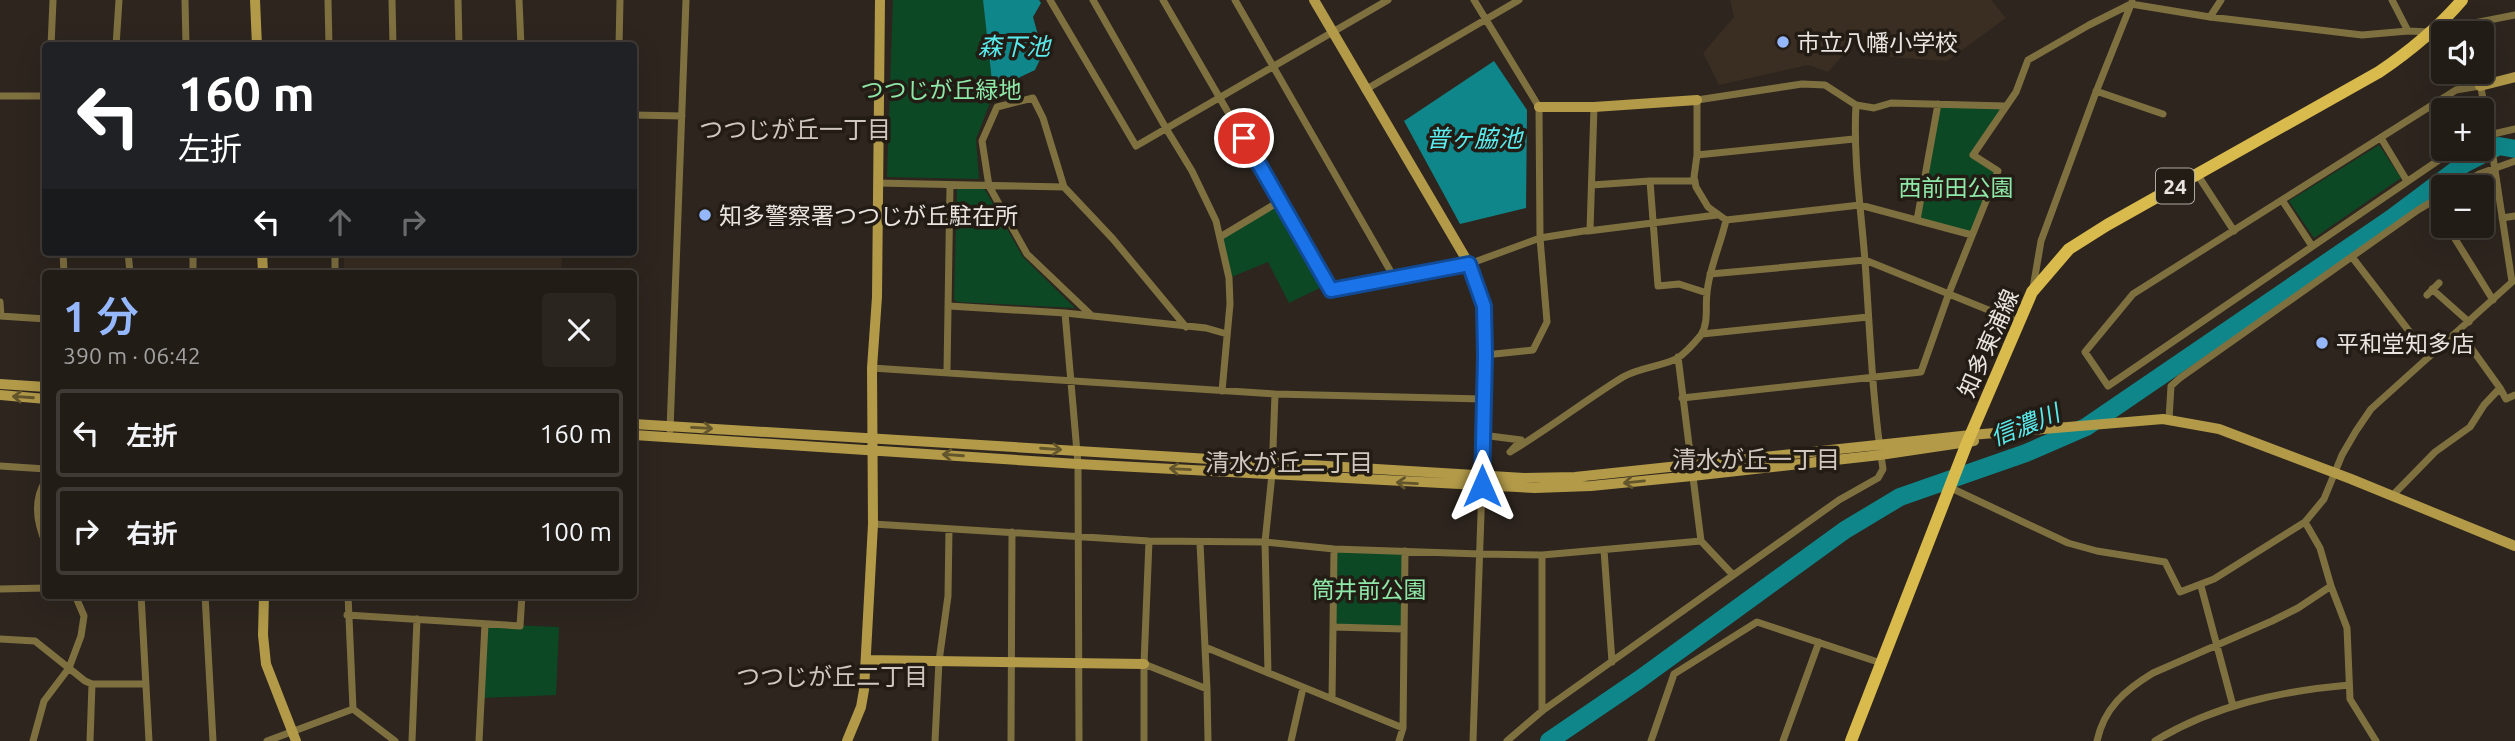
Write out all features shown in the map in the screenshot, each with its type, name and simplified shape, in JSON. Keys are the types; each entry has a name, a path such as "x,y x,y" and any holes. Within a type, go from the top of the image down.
{"main road":[{"name":"知多東浦線","path":"1851,741 2018,321 2032,292 2060,258 2087,237 2379,72 2444,21 2462,0"}],"street":[{"path":"51,42 53,0"},
{"path":"117,42 119,0"},
{"path":"185,0 186,42"},
{"path":"255,0 257,42"},
{"path":"328,0 329,42"},
{"path":"392,0 393,42"},
{"path":"458,0 459,42"},
{"path":"519,0 521,42"},
{"path":"619,42 620,0"},
{"path":"670,432 686,0"},
{"path":"847,741 861,707 873,524 872,368 877,297 880,0"},
{"path":"1050,0 1136,146 1388,0"},
{"path":"1093,0 1192,171 1216,222 1229,278 1222,391"},
{"path":"1163,0 1331,290 1469,264 1540,238 1718,215"},
{"path":"1235,0 1395,279"},
{"path":"1314,0 1469,264 1484,306 1482,481 1473,741"},
{"path":"1474,0 1539,107 1540,238 1547,322 1533,350 1485,355"},
{"path":"1365,90 1519,0"},
{"path":"2210,17 2221,0"},
{"path":"2392,0 2408,31"},
{"path":"2032,292 2041,242 2096,91 2132,2"},
{"path":"1682,398 1921,372 1949,293 1998,171 1973,155 2016,92 2028,60 2132,2 2210,17 2362,35 2429,32"},
{"path":"2485,21 2515,15"},
{"path":"2437,161 2108,386 2085,352 2133,294 2456,90 2515,77"},
{"path":"1539,107 1594,107 1697,100 1802,84 1825,85 1856,106 1874,108 1891,103 2006,106"},
{"path":"2480,86 2482,98"},
{"path":"2096,91 2163,114"},
{"path":"0,96 42,96"},
{"path":"1091,316 1027,254 989,186 982,141 997,107 1033,98 1043,118 1064,187 1113,239 1186,327"},
{"path":"1697,100 1698,155 1695,181 1707,207 1726,220 1860,205 1972,235"},
{"path":"1917,220 1938,104"},
{"path":"1507,741 1542,711 1839,499 1878,478 1883,469 1872,377 1854,139 1856,106"},
{"path":"1588,231 1594,107"},
{"path":"637,115 682,116"},
{"path":"2494,131 2515,129"},
{"path":"2381,138 2407,181"},
{"path":"1698,155 1854,139"},
{"path":"2480,175 2515,160"},
{"path":"1951,488 2068,543 2097,551 2165,562 2180,592 2201,586 2305,523 2324,499 2356,430 2371,409 2514,281 2493,161"},
{"path":"2197,174 2234,231"},
{"path":"1650,181 1658,286 1679,284 1707,293"},
{"path":"1592,185 1695,181"},
{"path":"877,183 1064,187"},
{"path":"947,371 950,185"},
{"path":"2283,200 2312,246"},
{"path":"1220,237 1280,201"},
{"path":"2169,419 2171,387 2174,383 2431,203"},
{"path":"2502,218 2515,216"},
{"path":"1482,435 1521,440 1510,452 1623,377 1678,358 1702,334 1707,318 1710,274 1721,245 1726,220"},
{"path":"2454,238 2493,300"},
{"path":"2352,257 2429,357"},
{"path":"1710,274 1865,260 2018,321"},
{"path":"2439,283 2430,292 2469,322"},
{"path":"0,302 0,316 42,319"},
{"path":"949,306 1065,313 1206,328 1227,334"},
{"path":"1065,313 1078,464 1079,741"},
{"path":"1702,334 1868,317"},
{"path":"2459,331 2506,399 2515,395"},
{"path":"1678,358 1701,541 1733,575"},
{"path":"872,368 1275,394 1483,399"},
{"path":"0,384 42,387"},
{"path":"2392,496 2435,452 2470,427 2484,405 2500,388"},
{"path":"1268,673 1265,542 1275,394"},
{"path":"0,395 42,399"},
{"path":"637,435 670,432 873,444 1077,451 1272,468 1591,486 1691,470 1880,450 2041,429 2169,419 2219,429 2515,546"},
{"path":"637,425 670,432"},
{"path":"873,444 1078,464 1272,468"},
{"path":"0,466 42,469"},
{"path":"42,489 37,514 42,531"},
{"path":"2305,523 2319,548 2347,628 2350,699 2376,741"},
{"path":"873,524 1149,541 1265,542 1334,549 1480,554 1542,555 1701,541"},
{"path":"935,741 939,661 948,596 949,529"},
{"path":"1011,741 1012,532"},
{"path":"1144,741 1149,541"},
{"path":"1200,543 1208,741"},
{"path":"1332,699 1334,549"},
{"path":"1604,550 1612,662"},
{"path":"1399,741 1403,728 1405,551"},
{"path":"1542,555 1542,711"},
{"path":"2201,586 2233,706"},
{"path":"2097,741 2106,713 2130,687 2152,673 2298,608 2331,586"},
{"path":"0,589 42,588"},
{"path":"33,741 44,701 69,668 85,623 82,606 78,599"},
{"path":"141,599 149,741"},
{"path":"205,599 213,741"},
{"path":"264,599 266,664 294,736"},
{"path":"348,599 353,709 395,741"},
{"path":"347,615 520,626 522,599"},
{"path":"412,741 417,619"},
{"path":"1651,741 1674,674 1758,622 1881,663"},
{"path":"479,741 485,624"},
{"path":"1333,627 1404,629"},
{"path":"0,639 36,640 92,684 146,684"},
{"path":"1783,741 1819,642"},
{"path":"1205,647 1403,728"},
{"path":"866,660 1144,664 1207,689"},
{"path":"90,741 92,684"},
{"path":"2155,741 2172,731 2262,697 2349,685"},
{"path":"1290,741 1303,688"},
{"path":"267,741 294,736 353,709"}],"shaded area":[{"name":"市立八幡小学校","path":"1730,0 1991,0 2006,18 1947,61 1890,57 1864,32 1828,72 1808,65 1719,85 1703,53 1734,17"},
{"path":"344,256 562,256 561,270 344,270"}],"green space":[{"name":"つつじが丘緑地","path":"893,0 983,0 993,90 976,139 979,179 887,177"},
{"name":"西前田公園","path":"1938,104 2005,106 1974,154 1998,171 1972,235 1917,220"},
{"path":"2379,145 2401,178 2314,238 2289,201"},
{"path":"984,188 1023,257 1075,308 957,302 954,299 957,189"},
{"path":"1280,201 1328,284 1289,303 1268,262 1229,278 1220,237"},
{"name":"筒井前公園","path":"1334,549 1405,551 1404,629 1333,627"},
{"path":"485,624 559,627 556,695 481,698"}],"water":[{"name":"森下池","path":"983,0 1039,0 1041,3 1033,17 1043,53 1035,70 993,90"},
{"name":"普ヶ脇池","path":"1494,61 1527,110 1526,208 1460,224 1404,121"}],"waterway":[{"name":"信濃川","path":"1549,741 1640,679 1845,530 1900,497 2026,453 2086,427 2392,218 2464,164 2499,146 2515,149"}],"place":[{"name":"市立八幡小学校","path":"1783,42"},
{"name":"知多警察署つつじが丘駐在所","path":"705,215"},
{"name":"平和堂知多店","path":"2322,343"}],"district":[{"name":"つつじが丘一丁目","path":"795,129"},
{"name":"清水が丘一丁目","path":"1756,459"},
{"name":"清水が丘二丁目","path":"1289,462"},
{"name":"つつじが丘二丁目","path":"832,676"}],"route":[{"path":"1244,138 1331,290 1469,264 1484,306 1482,486"}]}
